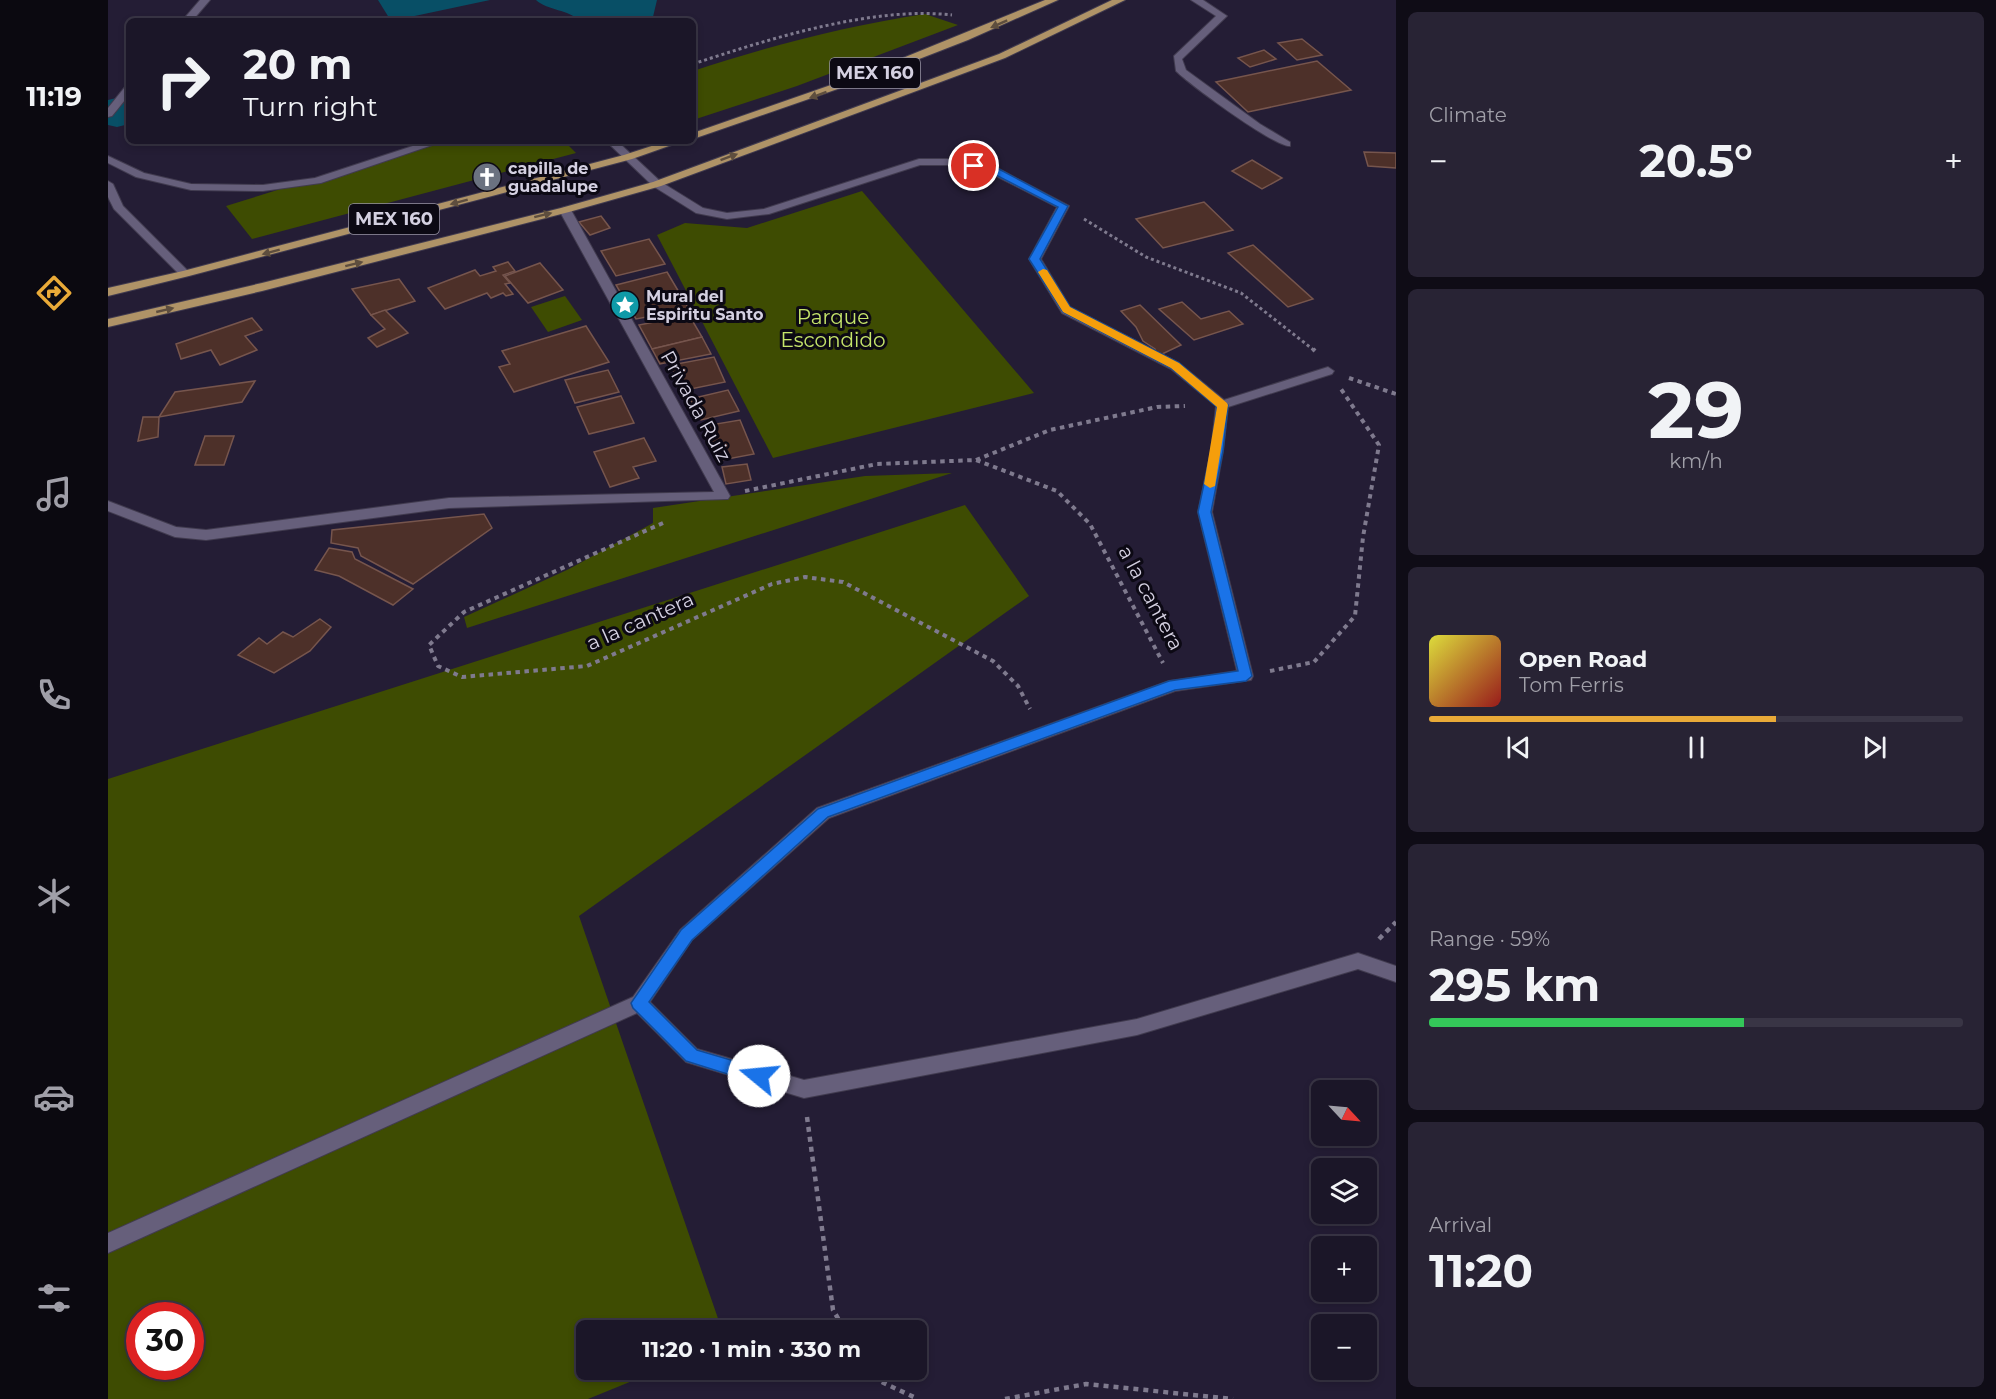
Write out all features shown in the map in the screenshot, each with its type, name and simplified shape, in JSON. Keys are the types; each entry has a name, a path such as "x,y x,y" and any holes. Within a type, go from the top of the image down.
{"main road":[{"name":"MEX 160","path":"696,135 816,96 986,30 1053,0"},
{"name":"MEX 160","path":"108,323 262,287 565,210 657,184 1002,56 1120,0"},
{"name":"MEX 160","path":"108,292 185,274 628,157 669,144"}],"street":[{"path":"190,18 205,0"},
{"path":"1196,0 1222,16 1177,58 1181,71 1256,126 1286,144"},
{"path":"108,114 126,93"},
{"path":"108,159 140,175 191,187 263,188 317,180 430,144"},
{"path":"615,144 657,184 700,211 728,216 765,212 919,162 954,162 993,170 1063,206 1035,259 1066,310 1175,366 1222,405"},
{"path":"108,184 118,207 185,274"},
{"name":"Privada Ruiz","path":"565,210 723,496"},
{"path":"1222,405 1328,371"},
{"path":"108,1243 639,1003 686,935 823,813 1174,685 1246,676 1204,512 1217,451 1222,405"},
{"path":"108,506 175,532 206,535 449,504 723,496"},
{"path":"639,1003 692,1056 804,1089 1137,1027 1358,961 1396,974"}],"path":[{"path":"696,63 745,46 877,15 923,10 954,15 986,30"},
{"path":"1063,206 1146,258 1241,293 1320,354 1328,371 1378,445 1363,537 1355,616 1314,662 1246,676"},
{"path":"1328,371 1396,394"},
{"path":"976,460 1050,430 1157,406 1222,405"},
{"name":"a la cantera","path":"723,496 877,464 976,460 1057,491 1090,524 1174,685"},
{"name":"a la cantera","path":"669,520 464,612 429,645 438,666 462,677 587,666 772,585 805,577 843,582 993,662 1018,686 1043,733"},
{"path":"804,1089 833,1310 839,1320"},
{"path":"877,1380 918,1399"},
{"path":"1005,1399 1086,1384 1233,1399"}],"green space":[{"path":"925,14 958,25 797,86 696,119 696,70 750,53 866,24"},
{"path":"425,144 567,144 576,153 252,239 226,206"},
{"name":"Parque Escondido","path":"862,191 1034,393 773,458 657,235 685,223 747,228"},
{"path":"565,296 582,320 548,332 531,307"},
{"path":"952,473 467,628 464,617 569,569 653,523 653,508 865,476"},
{"path":"965,505 1029,596 579,916 719,1320 576,1320 576,1380 635,1380 588,1399 108,1399 108,779"}],"water":[{"path":"378,0 490,0 405,18 389,18"},
{"path":"536,0 657,0 653,18 576,18"}],"building":[{"path":"1302,39 1322,55 1297,60 1278,43"},
{"path":"1264,50 1276,59 1250,67 1238,58"},
{"path":"1317,61 1351,90 1248,112 1216,82"},
{"path":"1364,152 1396,153 1396,168 1368,166"},
{"path":"1252,160 1282,178 1262,189 1232,171"},
{"path":"1204,202 1233,230 1163,248 1136,219"},
{"path":"601,216 610,228 590,235 579,222"},
{"path":"649,239 665,264 616,276 601,251"},
{"path":"1253,245 1313,299 1288,307 1228,253"},
{"path":"508,262 515,271 503,275 510,283 505,284 513,294 506,296 503,293 491,298 487,293 445,309 428,288 475,270 480,276 496,271 493,267"},
{"path":"540,263 563,290 528,303 505,276"},
{"path":"667,272 689,309 636,319 616,285"},
{"path":"399,279 415,301 371,315 352,289"},
{"path":"1182,302 1201,319 1229,311 1243,324 1194,340 1159,309"},
{"path":"1140,305 1181,345 1158,356 1155,349 1143,341 1136,327 1121,311"},
{"path":"385,310 408,333 377,347 368,338 385,329 371,315"},
{"path":"689,315 702,337 652,349 639,325"},
{"path":"252,318 262,330 245,336 257,350 220,365 211,350 181,359 176,344"},
{"path":"586,326 609,362 514,392 499,367 510,364 502,351"},
{"path":"702,337 711,354 660,364 652,349"},
{"path":"714,357 725,382 681,391 671,365"},
{"path":"608,370 619,392 575,403 565,380"},
{"path":"255,381 242,402 159,417 175,392"},
{"path":"728,390 739,411 701,420 690,399"},
{"path":"621,396 634,423 589,434 577,407"},
{"path":"143,417 159,417 158,437 138,441"},
{"path":"740,420 754,454 717,461 704,426"},
{"path":"205,436 234,436 224,465 195,465"},
{"path":"644,438 656,461 633,467 639,478 610,487 594,452"},
{"path":"747,464 751,480 726,484 722,467"},
{"path":"484,514 492,528 413,584 361,556 358,548 331,543 332,530"},
{"path":"329,548 352,552 355,559 413,589 393,605 339,576 315,570"},
{"path":"320,619 331,627 310,651 274,673 238,655 259,638 267,644 283,632 293,637"}],"waterway":[{"path":"117,113 126,110"}],"slow traffic":[{"path":"1043,272 1066,310 1175,366 1222,405 1217,451 1210,484"}],"place":[{"name":"capilla de guadalupe","path":"487,177"},
{"name":"Mural del Espiritu Santo","path":"625,305"}],"route":[{"path":"759,1076 692,1056 639,1003 686,935 823,813 1174,685 1246,676 1204,512 1217,451 1222,405 1175,366 1066,310 1035,259 1063,206 993,170 974,166"}]}
